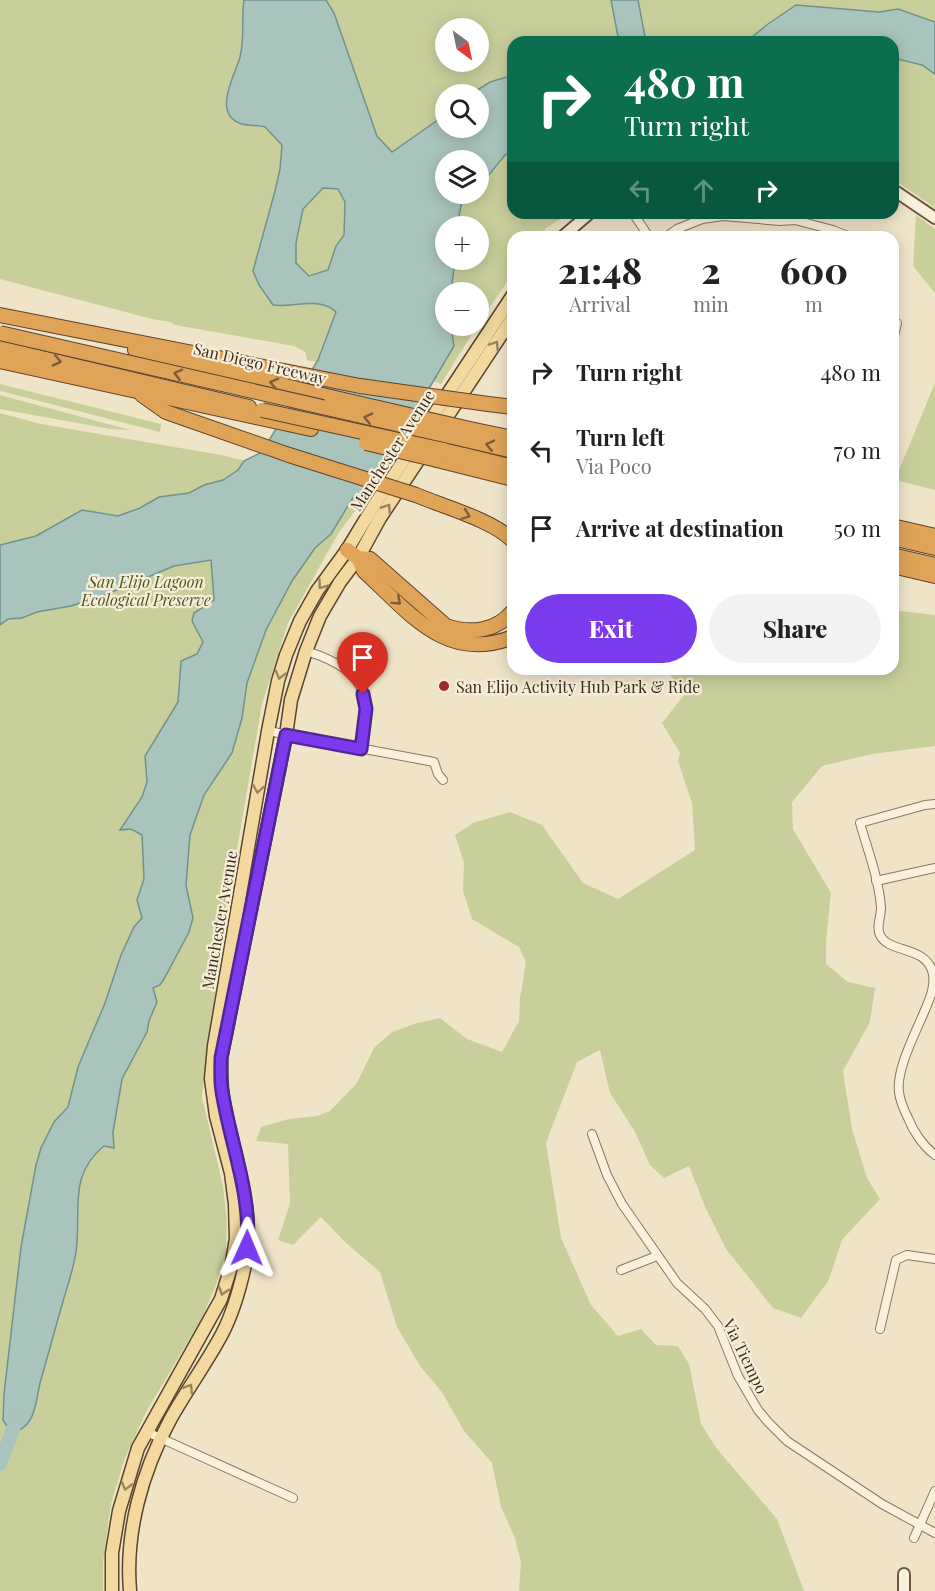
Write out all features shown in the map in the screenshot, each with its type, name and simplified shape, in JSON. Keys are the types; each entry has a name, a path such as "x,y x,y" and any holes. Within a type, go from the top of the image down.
{"highway":[{"path":"0,317 360,386 507,406"},
{"name":"San Diego Freeway","path":"0,317 468,435 507,438"},
{"path":"0,333 468,435 507,449"},
{"path":"0,348 260,414 440,455 507,466"},
{"path":"0,361 138,392 260,414"},
{"path":"138,392 166,412 416,495 493,525 507,534"},
{"path":"440,455 507,476"},
{"path":"899,528 935,537"},
{"path":"899,540 935,548"},
{"path":"352,554 370,559 446,626 460,631 479,631 498,624 507,616"},
{"path":"352,554 362,569 428,629 444,639 470,645 491,643 507,638"},
{"path":"899,557 935,565"},
{"path":"899,568 935,576"}],"main road":[{"path":"899,194 935,218"},
{"path":"569,231 583,219"},
{"name":"Manchester Avenue","path":"130,1591 130,1542 138,1502 151,1459 224,1331 237,1297 245,1263 248,1233 245,1196 222,1088 221,1058 295,682 320,616 340,582 373,507 507,305"},
{"name":"Manchester Avenue","path":"112,1591 112,1553 119,1511 138,1448 221,1299 231,1267 236,1239 236,1204 231,1173 216,1116 211,1079 214,1046 268,731 281,672 300,621 317,591 352,554 380,518 507,326"},
{"path":"904,1575 904,1591"}],"street":[{"path":"674,231 702,219"},
{"path":"752,219 780,222 795,220 835,231"},
{"path":"306,651 345,668 360,686 366,709 361,749"},
{"path":"268,731 434,762 443,780"},
{"path":"935,804 860,823 876,881 881,909 878,927 881,937 891,945 911,951 925,960 933,973 933,992 900,1072 898,1091 911,1126 935,1155"},
{"path":"876,881 935,868"},
{"name":"Via Tiempo","path":"592,1134 607,1175 622,1204 677,1283 705,1309 718,1326 738,1376 768,1422 787,1441 882,1504 935,1533"},
{"path":"880,1329 896,1260 907,1255 935,1259"},
{"path":"621,1270 657,1256"},
{"path":"147,1432 293,1498"},
{"path":"914,1538 935,1491"}],"green space":[{"path":"0,0 935,0 935,208 899,183 899,36 507,36 507,219 560,219 544,231 507,231 507,282 489,308 489,282 435,282 435,336 471,336 441,384 325,343 317,362 307,360 305,352 294,346 175,325 0,279"},
{"path":"916,215 935,229 935,293 913,266"},
{"path":"935,383 935,490 899,481 899,470"},
{"path":"0,384 161,424 160,432 0,391"},
{"path":"0,395 130,430 110,429 0,409"},
{"name":"San Elijo Lagoon Ecological Preserve","path":"0,413 41,424 221,455 370,490 338,534 288,623 262,704 225,919 202,1097 223,1186 227,1221 226,1253 202,1318 145,1414 125,1458 111,1504 103,1563 103,1591 0,1591"},
{"path":"899,611 935,615 935,746 872,754 822,766 792,802 793,829 831,893 826,964 848,982 875,988 870,1022 843,1071 852,1129 867,1178 880,1199 842,1240 829,1280 801,1318 773,1308 726,1249 706,1209 689,1166 664,1178 650,1165 634,1130 610,1093 600,1050 577,1062 546,1143 561,1238 591,1305 618,1336 641,1329 656,1345 678,1346 689,1364 701,1424 717,1449 777,1519 804,1591 519,1591 521,1562 515,1538 501,1507 492,1463 464,1431 442,1392 420,1366 397,1327 380,1272 346,1243 321,1217 293,1245 278,1240 290,1203 288,1144 256,1141 261,1127 289,1119 317,1116 330,1111 357,1083 374,1048 392,1032 440,1018 467,1039 502,1052 519,1021 526,962 519,947 472,919 463,891 464,863 455,835 473,823 510,812 542,825 583,883 618,899 695,850 692,803 678,761 680,753 662,723 684,695 670,675 899,675"}],"water":[{"path":"244,0 326,0 334,13 377,136 392,152 435,122 435,138 489,138 489,84 487,84 507,77 507,154 489,175 489,150 435,150 435,204 461,204 459,216 435,216 435,270 454,270 452,282 435,282 435,336 452,336 454,346 365,497 354,496 331,534 315,548 292,581 266,630 247,683 242,718 232,753 204,795 190,835 186,885 193,918 189,932 164,979 160,985 153,988 157,1002 147,1032 122,1079 113,1132 114,1148 104,1146 92,1158 80,1182 75,1259 40,1381 35,1410 26,1425 12,1433 3,1420 4,1394 21,1247 36,1165 41,1148 54,1122 68,1107 78,1067 105,1003 121,955 134,927 142,918 137,900 144,879 142,835 131,829 120,830 142,797 147,782 145,756 178,702 181,661 197,654 203,642 192,621 194,613 214,600 211,560 174,566 100,597 71,606 37,612 22,618 8,619 0,625 0,545 36,536 82,510 118,516 140,508 159,497 189,493 204,485 223,480 238,470 244,461 262,452 318,360 336,312 329,307 314,304 273,305 259,285 253,271 275,191 282,145 265,127 242,124 233,119 228,112 226,104 230,84 241,50","holes":["323,188 338,189 345,202 344,235 336,246 328,270 309,276 296,263 296,243 303,209"]},
{"path":"611,0 638,0 645,36 618,36"},
{"path":"796,5 879,12 898,9 935,22 935,74 922,65 899,59 899,36 753,36"}],"waterway":[{"path":"0,1464 17,1418"}],"place":[{"name":"San Elijo Activity Hub Park & Ride","path":"444,686"}],"route":[{"path":"247,1248 245,1196 222,1088 221,1058 286,735 361,749 366,709 363,694"}]}
